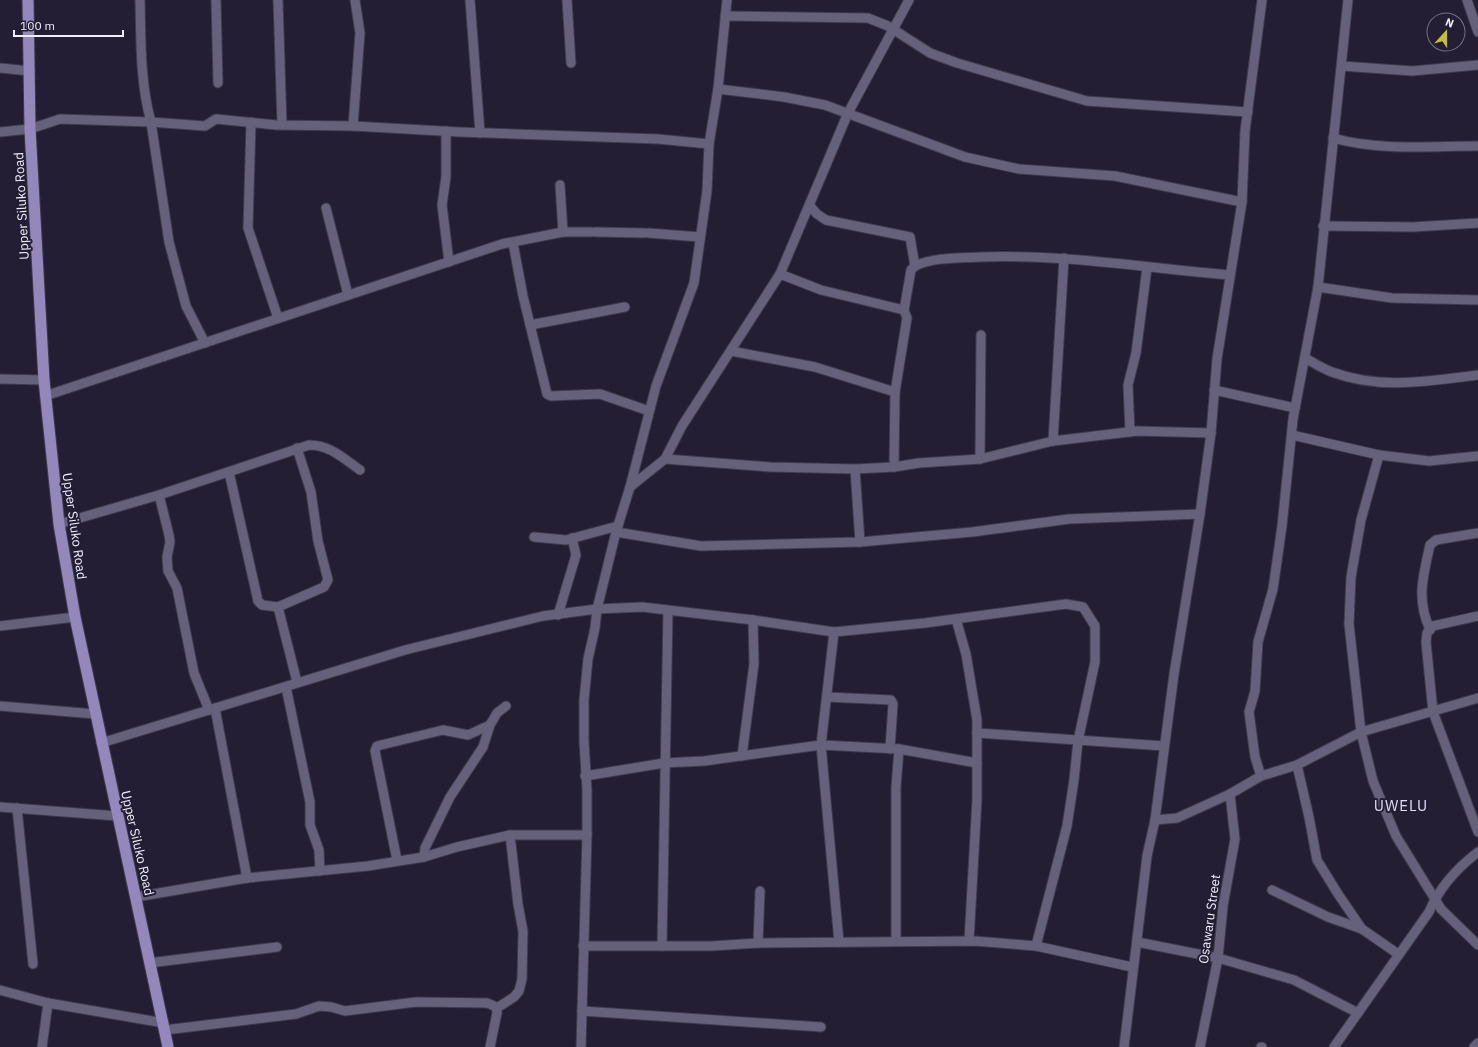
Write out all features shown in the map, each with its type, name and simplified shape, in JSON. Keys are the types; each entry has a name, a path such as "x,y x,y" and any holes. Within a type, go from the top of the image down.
{"main road":[{"name":"Upper Siluko Road","path":"28,0 30,129 44,380 59,524 75,617 101,743 168,1047"}],"street":[{"path":"140,0 141,62 146,105 151,122 169,242 186,306 205,343"},
{"path":"216,0 218,83"},
{"path":"278,0 282,125"},
{"path":"353,126 360,33 355,0"},
{"path":"470,0 480,133"},
{"path":"567,0 571,63"},
{"path":"581,1047 587,835 584,700 588,659 595,628 597,609 656,386 694,283 707,191 709,144 718,89 724,16 727,0"},
{"path":"630,487 665,459 682,426 780,274 848,113 909,0"},
{"path":"1124,1047 1132,967 1137,942 1147,856 1155,820 1164,746 1200,514 1211,432 1217,359 1242,202 1245,131 1262,0"},
{"path":"1262,776 1254,757 1249,712 1255,691 1258,642 1274,581 1282,526 1295,408 1318,287 1323,226 1342,66 1348,0"},
{"path":"1467,0 1477,29"},
{"path":"724,16 868,18 878,20 916,46 957,64 1086,101 1248,112"},
{"path":"1342,66 1412,70 1478,65"},
{"path":"0,68 30,70"},
{"path":"718,89 825,105 965,157 1019,169 1115,176 1242,202"},
{"path":"0,132 30,129 60,119 151,122 205,126 216,119 282,125 353,126 480,133 658,139 709,144"},
{"path":"251,122 248,228 278,318"},
{"path":"446,131 446,177 442,205 449,262"},
{"path":"1333,138 1348,142 1407,146 1478,146"},
{"path":"560,185 563,232"},
{"path":"810,206 817,214 826,220 910,237 915,266"},
{"path":"326,208 348,295"},
{"path":"1323,226 1412,228 1478,223"},
{"path":"45,396 502,244 563,232 646,233 700,237"},
{"path":"513,243 530,325 547,394 551,396 600,394 649,411"},
{"path":"894,467 895,392 907,318 904,310 911,270 915,266 958,258 1018,256 1064,258 1147,268 1230,275"},
{"path":"1053,441 1064,258"},
{"path":"1130,432 1128,385 1136,353 1147,268"},
{"path":"780,274 821,290 904,310"},
{"path":"1318,287 1392,298 1478,300"},
{"path":"530,325 625,307"},
{"path":"980,459 981,335"},
{"path":"731,351 815,367 895,392"},
{"path":"1305,358 1333,372 1361,380 1391,384 1478,375"},
{"path":"0,379 44,380"},
{"path":"1214,390 1295,408"},
{"path":"665,459 770,467 856,469 894,467 919,462 980,459 1053,441 1130,432 1211,432"},
{"path":"1292,435 1379,455 1429,461 1478,456"},
{"path":"59,524 159,495 309,445 324,447 360,470"},
{"path":"229,472 258,601 262,605 278,607 324,587 328,580 318,541 311,492 297,448"},
{"path":"1379,455 1361,520 1352,577 1349,624 1361,732 1373,782 1396,836 1434,899 1450,918 1478,945"},
{"path":"856,469 860,542"},
{"path":"159,495 170,542 166,557 168,572 177,588 194,673 212,709 247,878"},
{"path":"534,537 566,540 617,529 701,546 860,542 972,532 1069,520 1200,514"},
{"path":"1430,630 1423,615 1421,589 1430,545 1436,540 1478,533"},
{"path":"558,614 576,555 572,538"},
{"path":"101,743 405,650 543,616 597,609 642,607 753,620 834,632 956,619 1066,604 1083,607 1095,626 1095,662 1078,741 1074,780 1066,826 1036,946"},
{"path":"278,607 297,682"},
{"path":"662,946 664,763 668,611"},
{"path":"1478,616 1433,626 1427,633 1426,642 1433,712 1478,832"},
{"path":"0,626 75,617"},
{"path":"956,619 966,654 977,720 978,763 969,941"},
{"path":"742,756 754,664 753,620"},
{"path":"834,632 821,745 839,942"},
{"path":"286,687 310,802 310,825 319,850 320,871"},
{"path":"827,697 891,700 893,704 896,787 896,941"},
{"path":"1155,820 1177,818 1230,794 1262,776 1297,765 1361,732 1478,698"},
{"path":"0,706 95,714"},
{"path":"424,857 425,848 450,797 483,747 490,725 497,713 506,706"},
{"path":"397,860 375,751 377,746 443,730 468,735 490,725"},
{"path":"977,733 1164,746"},
{"path":"585,776 664,763 704,761 821,745 895,749 978,763"},
{"path":"1297,765 1317,860 1362,929"},
{"name":"Osawaru Street","path":"1200,1047 1218,958 1223,906 1235,839 1230,794"},
{"path":"0,807 117,816"},
{"path":"17,808 33,964"},
{"path":"136,897 247,878 368,866 397,860 424,857 457,847 510,835 587,835"},
{"path":"490,1047 497,1008 514,997 519,990 522,979 522,931 510,835"},
{"path":"1334,1047 1429,912 1434,899 1449,879 1478,852"},
{"path":"1272,890 1328,917 1362,929 1398,954"},
{"path":"758,943 760,891"},
{"path":"583,946 712,946 758,943 969,941 1036,946 1132,967"},
{"path":"1137,942 1218,958 1294,980 1358,1013"},
{"path":"150,963 277,947"},
{"path":"0,990 48,1003 164,1027 296,1014 319,1006 331,1006 345,1011 416,1002 487,1003 497,1008"},
{"path":"42,1047 48,1003"},
{"path":"582,1011 821,1027"},
{"path":"1474,1047 1478,1043"}],"district":[{"name":"UWELU","path":"1401,806"}]}
